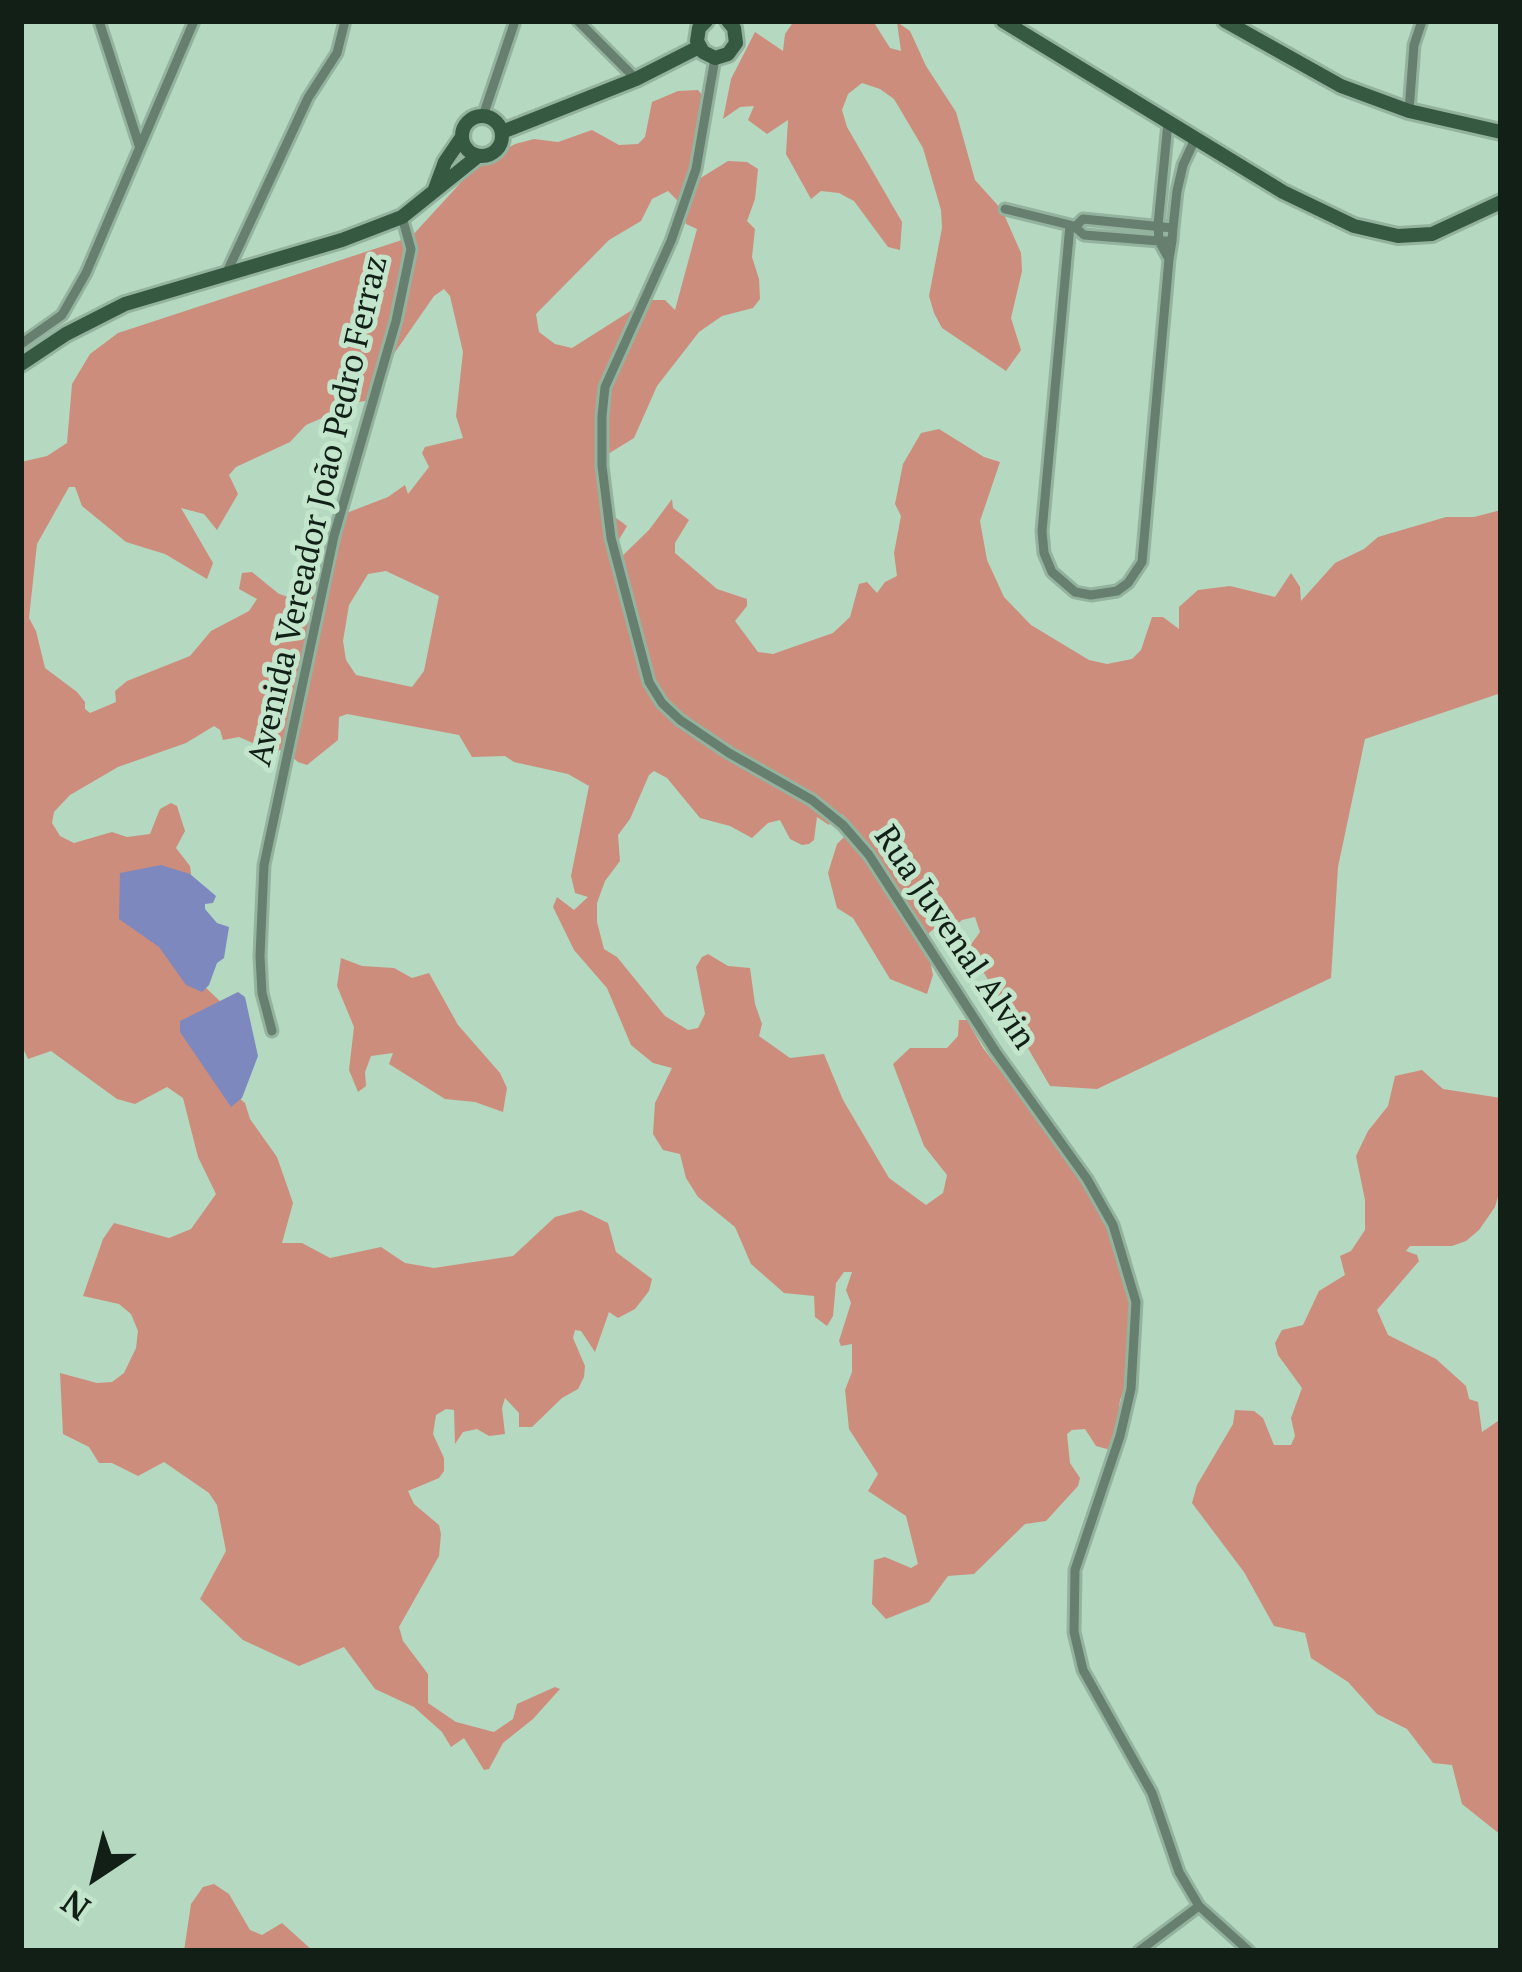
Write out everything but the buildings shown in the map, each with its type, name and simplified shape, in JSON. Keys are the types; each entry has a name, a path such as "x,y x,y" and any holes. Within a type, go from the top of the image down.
{"main road":[{"path":"706,21 697,34 699,47 715,58 733,50 736,24"},
{"path":"1003,21 1283,192 1354,226 1398,236 1432,234 1501,202"},
{"path":"1225,21 1341,86 1409,111 1501,132"},
{"path":"502,132 495,121 483,116 470,120 462,137 467,150 478,156 496,150 502,132 636,79 699,47"},
{"name":"Avenida Vereador João Pedro Ferraz","path":"435,189 462,137"},
{"name":"Avenida Vereador João Pedro Ferraz","path":"21,364 125,304 342,240 402,217 478,156"}],"street":[{"path":"99,21 139,145"},
{"path":"21,344 62,315 86,273 194,21"},
{"path":"227,272 308,98 337,53 345,21"},
{"path":"483,116 515,21"},
{"path":"578,21 636,79"},
{"path":"1409,111 1414,45 1422,21"},
{"name":"Rua Juvenal Alvin","path":"715,58 696,169 671,242 605,387 602,466 610,538 649,682 662,703 704,738 812,800 869,855 996,1052 1087,1179 1113,1225 1136,1302 1131,1389 1075,1570 1074,1632 1082,1670 1152,1793 1166,1844 1198,1906"},
{"path":"1168,123 1158,224 1159,241 1169,259"},
{"path":"1072,226 1042,531 1052,572 1075,592 1091,596 1117,591 1142,562 1169,259 1180,178 1195,140"},
{"path":"1005,209 1072,226 1084,235 1172,242"},
{"name":"Avenida Vereador João Pedro Ferraz","path":"272,1030 262,993 260,956 264,865 334,536 396,321 410,249 402,217"},
{"path":"1072,226 1083,219 1174,227"},
{"path":"1138,1951 1198,1906 1249,1951"}],"shaded area":[{"path":"794,21 873,21 890,48 901,51 897,22 910,31 956,112 975,180 1002,210 1021,253 1022,271 1011,318 1021,350 1006,371 942,328 934,313 929,296 941,210 923,148 894,99 862,83 848,94 842,110 847,127 902,222 900,250 888,247 854,201 821,191 811,199 786,154 788,120 767,134 748,120 754,106 740,107 723,119 731,79 755,32 783,51 785,34"},
{"path":"698,90 702,95 699,179 728,161 747,162 758,169 747,221 755,229 752,257 760,299 753,308 722,316 699,332 657,386 634,438 608,454 612,515 627,526 617,543 617,561 672,499 673,508 689,520 675,543 675,553 717,589 747,599 735,621 758,652 773,654 833,633 850,617 859,584 867,582 877,593 897,576 894,553 901,516 895,504 903,464 921,433 939,429 1000,462 980,521 987,560 1004,597 1031,625 1089,660 1107,664 1132,659 1141,650 1152,617 1163,617 1179,629 1179,607 1198,590 1230,586 1275,597 1291,573 1300,587 1301,601 1335,563 1378,537 1446,517 1501,510 1501,693 1365,739 1338,867 1331,978 1097,1089 1050,1086 980,966 969,961 967,950 980,932 975,917 949,931 935,928 929,933 926,942 933,975 927,994 890,979 853,918 837,908 828,873 837,844 851,830 843,815 834,812 829,825 817,817 814,840 809,844 790,839 780,820 768,823 752,838 700,818 667,778 654,771 649,775 618,835 620,861 605,881 597,903 597,922 604,949 617,957 665,1016 688,1030 698,1028 705,1014 696,967 702,957 708,954 728,966 750,968 762,1024 759,1036 790,1058 824,1054 843,1100 889,1178 926,1205 943,1193 947,1175 924,1146 893,1064 910,1048 947,1048 958,1036 959,1020 967,1020 983,1048 1121,1228 1131,1259 1140,1308 1135,1366 1120,1400 1114,1451 1096,1446 1085,1429 1072,1430 1067,1434 1070,1463 1080,1478 1078,1486 1046,1521 1025,1524 974,1574 948,1576 929,1602 886,1619 872,1604 874,1560 885,1557 911,1568 918,1564 906,1516 868,1491 878,1474 849,1429 845,1390 852,1372 852,1344 841,1346 839,1341 851,1303 846,1290 852,1272 844,1272 836,1283 833,1316 827,1326 815,1317 814,1296 784,1293 751,1264 735,1227 698,1197 686,1178 680,1154 663,1150 653,1134 655,1103 672,1068 653,1063 631,1045 607,988 574,950 553,907 557,897 574,910 588,897 575,893 571,876 589,786 568,774 505,756 472,757 459,735 347,714 339,717 338,740 307,765 284,750 271,751 239,737 223,740 214,726 186,743 118,767 70,795 54,812 52,823 60,836 74,843 112,832 127,837 150,834 160,809 171,803 177,806 185,831 176,848 191,874 184,885 172,956 222,1003 230,1090 245,1103 250,1119 277,1157 293,1203 282,1243 302,1243 330,1258 381,1247 405,1263 434,1268 513,1256 555,1217 581,1210 608,1223 616,1252 652,1279 635,1309 618,1318 609,1312 595,1352 581,1331 575,1330 584,1377 578,1389 532,1427 519,1427 519,1413 505,1398 505,1434 489,1436 477,1429 463,1432 455,1444 454,1410 436,1415 433,1434 444,1458 444,1471 439,1478 408,1491 414,1504 439,1525 441,1534 439,1556 399,1627 403,1641 428,1674 428,1703 456,1722 494,1732 513,1719 517,1704 560,1689 503,1743 484,1770 464,1738 451,1747 414,1707 375,1689 344,1647 299,1666 243,1640 200,1599 226,1551 217,1505 209,1493 164,1462 138,1476 112,1463 99,1463 89,1447 63,1434 60,1373 112,1382 124,1373 136,1348 138,1331 131,1314 119,1304 83,1296 103,1239 114,1223 169,1238 191,1229 216,1194 198,1157 183,1098 167,1087 135,1104 117,1099 51,1051 28,1059 21,1044 21,462 47,456 67,443 72,384 90,354 118,333 411,237 476,166 515,144 534,139 558,142 592,130 619,145 638,144 645,137 652,102 678,91","holes":["668,191 679,202 686,224 697,229 675,310 665,300 639,300 632,310 572,348 555,344 539,332 536,314 609,240 641,221 652,199","444,289 450,296 463,352 456,416 463,438 425,447 422,453 429,467 408,494 405,485 388,497 336,517 301,566 295,599 279,594 252,572 242,573 239,589 257,599 249,611 211,631 190,656 127,681 115,691 116,702 90,713 85,709 77,692 45,668 29,618 37,544 69,487 75,487 82,506 126,542 165,554 207,579 213,563 181,508 204,514 217,530 238,494 229,475 236,467 290,442 306,425 359,402 378,399 393,355 434,296","386,571 439,596 424,671 412,687 356,675 346,660 343,641 349,605 368,574"]},
{"path":"341,958 362,966 394,968 412,978 429,973 458,1025 500,1073 507,1088 503,1112 475,1102 445,1099 389,1064 393,1053 371,1056 366,1086 358,1092 349,1070 354,1027 337,986"},
{"path":"1422,1070 1443,1089 1501,1098 1501,1186 1495,1207 1466,1241 1452,1246 1410,1246 1406,1251 1419,1261 1377,1310 1388,1335 1436,1359 1466,1386 1469,1399 1478,1402 1482,1432 1501,1419 1501,1835 1462,1804 1452,1765 1433,1763 1407,1729 1377,1714 1348,1682 1311,1658 1305,1633 1274,1626 1244,1572 1192,1503 1197,1485 1233,1424 1235,1410 1254,1411 1263,1418 1274,1445 1291,1445 1295,1436 1291,1418 1302,1388 1278,1355 1275,1343 1282,1330 1303,1325 1319,1291 1345,1275 1340,1256 1351,1251 1365,1230 1365,1200 1356,1156 1388,1106 1395,1076"},
{"path":"214,1884 229,1894 250,1930 262,1935 282,1923 313,1951 184,1951 191,1904 203,1887"}],"water":[{"path":"161,865 190,874 216,896 205,909 217,923 229,927 224,958 202,992 186,985 159,947 119,919 120,873"},
{"path":"238,992 245,997 258,1056 242,1098 231,1107 180,1032 180,1021"}]}
